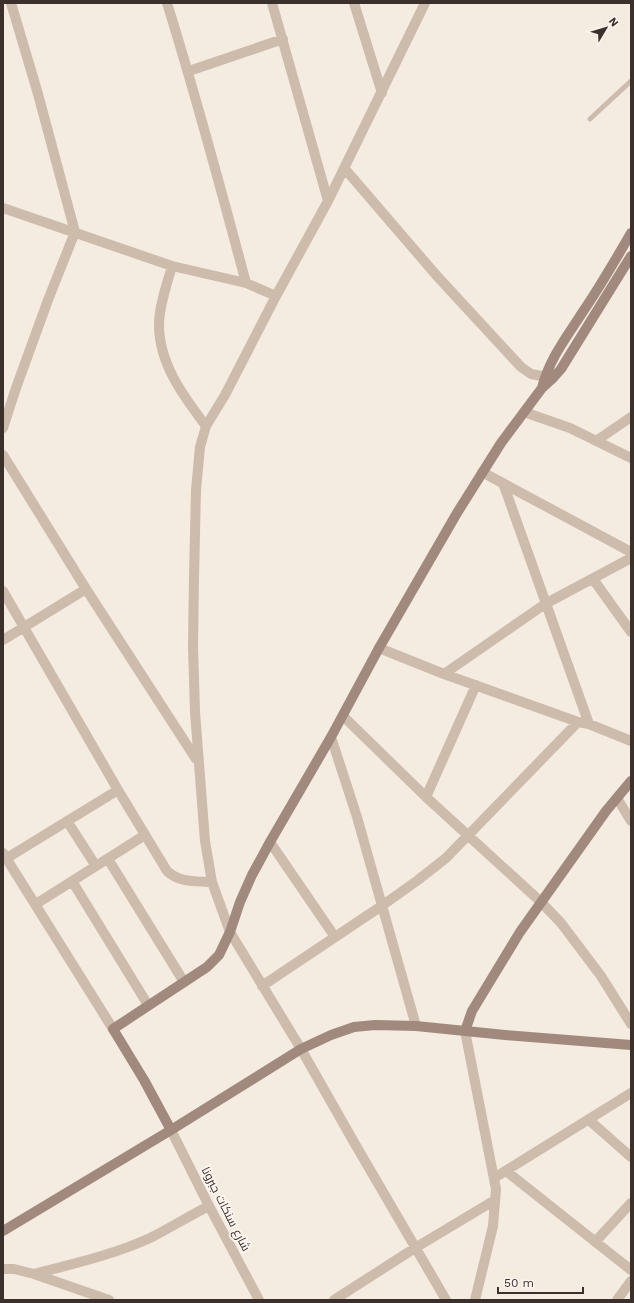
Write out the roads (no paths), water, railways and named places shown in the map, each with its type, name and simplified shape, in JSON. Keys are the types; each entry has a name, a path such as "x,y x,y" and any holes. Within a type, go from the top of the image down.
{"street":[{"path":"3,428 48,300 75,232 38,94 11,3"},
{"path":"167,3 189,72 246,283"},
{"path":"272,3 328,201"},
{"path":"354,3 382,93"},
{"path":"425,3 345,169 206,426 200,447 196,490 194,577 195,712 204,841 212,882 230,932 302,1049 446,1300"},
{"path":"189,72 283,39"},
{"path":"345,169 437,276 521,367 531,374 549,377"},
{"path":"3,208 172,266 246,283 276,296"},
{"path":"549,377 551,361 594,295 631,233"},
{"path":"113,1029 215,961 230,932 243,895 270,842 343,716 379,648 457,512 501,443 549,377 561,369 631,256"},
{"path":"172,266 164,295 159,325 163,352 184,398 206,426"},
{"path":"524,412 570,428 631,458"},
{"path":"596,441 631,417"},
{"path":"3,455 86,589 198,761"},
{"path":"482,472 631,552"},
{"path":"503,483 589,724"},
{"path":"444,674 545,604 631,558"},
{"path":"593,579 631,632"},
{"path":"3,640 86,589"},
{"path":"3,591 118,790 167,871 174,877 181,880 212,882"},
{"path":"379,648 444,674 578,722 589,724 631,741"},
{"path":"426,797 476,685"},
{"path":"343,716 426,797 541,902 561,923 601,976 631,1024"},
{"path":"262,986 418,880 446,858 578,722"},
{"path":"331,737 357,817 416,1026"},
{"path":"475,1300 493,1226 496,1188 465,1031 472,1011 520,932 617,798 631,781"},
{"path":"118,790 5,856 144,1080 171,1130"},
{"path":"617,798 631,821"},
{"path":"67,821 96,866"},
{"path":"36,904 145,835"},
{"path":"270,842 335,937"},
{"path":"108,859 184,982"},
{"path":"72,881 148,1006"},
{"path":"3,1231 302,1049 331,1035 354,1027 375,1025 416,1026 631,1044"},
{"path":"494,1178 631,1093"},
{"path":"589,1120 631,1157"},
{"name":"شارع سنكات جبرونا","path":"171,1130 259,1300"},
{"path":"506,1171 631,1270"},
{"path":"334,1300 415,1248 495,1200"},
{"path":"595,1242 631,1203"},
{"path":"34,1274 126,1248 150,1238 209,1206"},
{"path":"3,1269 14,1269 34,1274 109,1300"},
{"path":"617,1300 631,1281"}],"lane":[{"path":"590,119 631,81"}]}
